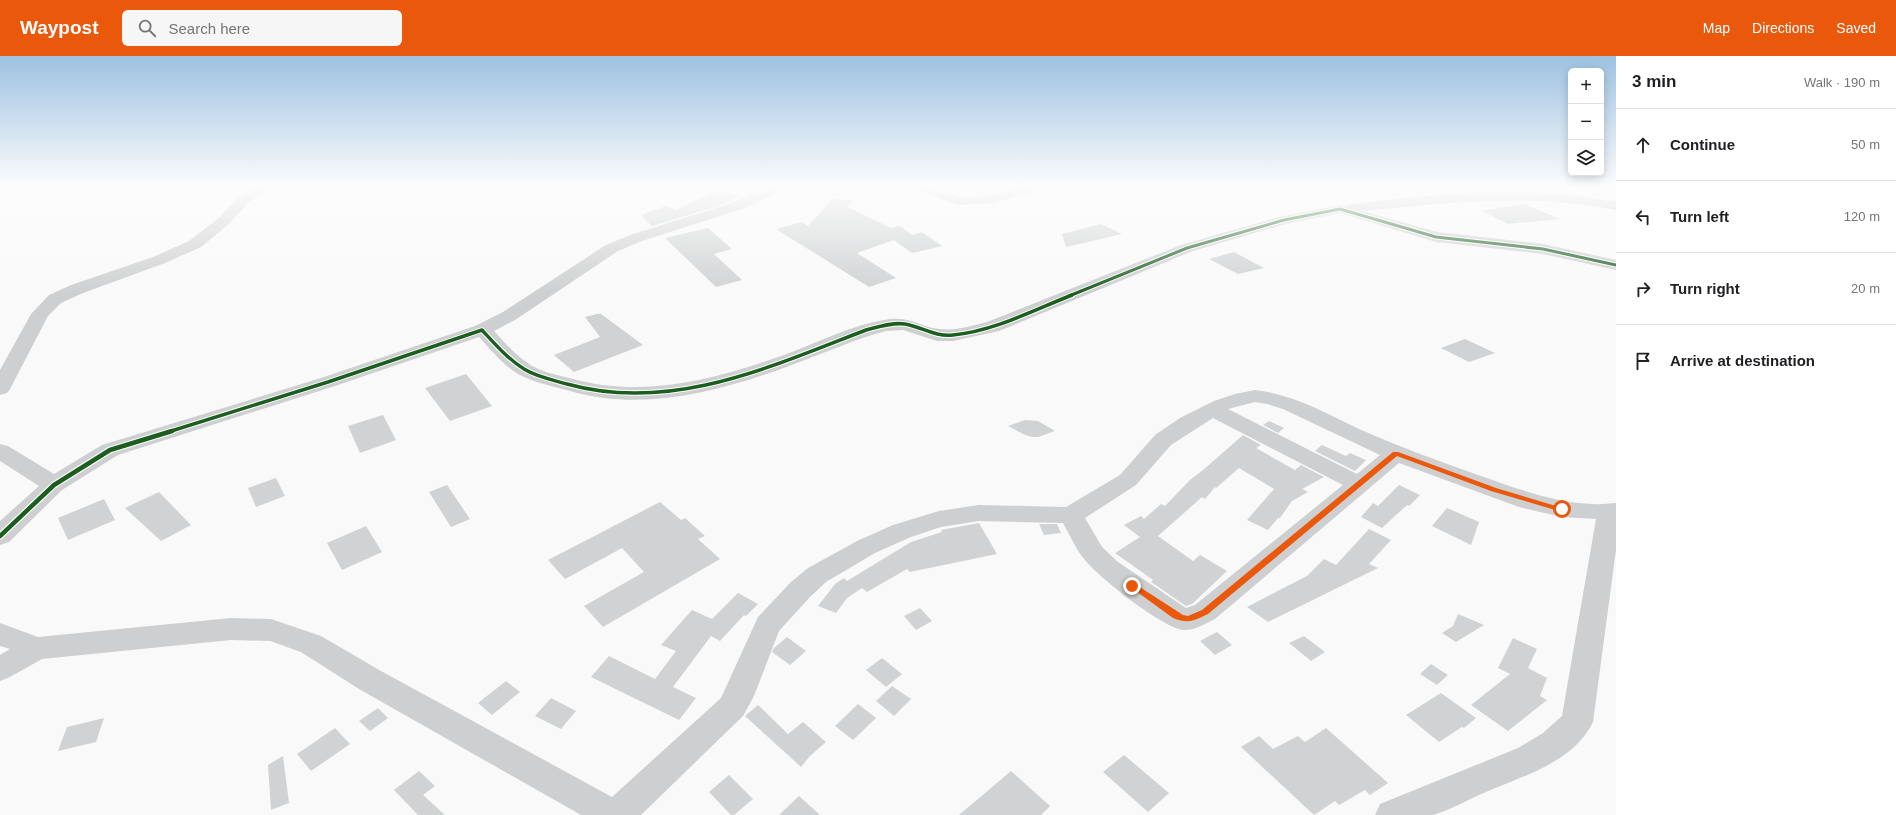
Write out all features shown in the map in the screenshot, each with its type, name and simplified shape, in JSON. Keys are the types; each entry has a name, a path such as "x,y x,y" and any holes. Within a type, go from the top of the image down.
{"street":[{"path":"0,389 40,314 55,300 77,289 159,260 195,244 222,222"},
{"path":"0,536 54,485 110,450 328,382 482,330 509,316 612,248 643,235 684,222"},
{"path":"482,330 522,368 561,384 599,394 655,394 704,386 749,374 866,330 885,325 905,324 937,335 970,333 992,327 1187,248 1276,222"},
{"path":"1386,222 1436,237 1544,250 1616,265"},
{"path":"618,815 732,707 739,696 756,650 768,625 800,590 817,575 866,548 902,531 939,519 979,513 1071,515 1128,480 1163,440 1188,423 1213,410 1242,398 1255,396 1272,398 1396,454 1528,501 1562,509 1612,511 1577,722 1564,737 1548,749 1522,762 1392,815"},
{"path":"1213,410 1359,484"},
{"path":"0,451 54,485"},
{"path":"1071,515 1094,553 1110,569 1176,616 1189,619 1205,612 1396,454"},
{"path":"0,669 37,648 231,629 271,630 311,644 370,680 613,815"},
{"path":"0,634 37,648"}],"building":[{"path":"648,222 664,222 652,226"},
{"path":"800,222 808,226 811,222 880,222 891,228 900,226 912,235 922,232 942,246 912,253 894,240 857,253 896,278 869,287 776,229"},
{"path":"1505,222 1524,222 1508,224"},
{"path":"1101,224 1122,234 1066,247 1062,234"},
{"path":"708,228 732,249 714,254 742,280 716,287 665,238"},
{"path":"1234,252 1264,268 1238,274 1209,259"},
{"path":"601,314 643,345 574,372 554,355 600,337 585,317"},
{"path":"1465,339 1495,353 1469,362 1441,348"},
{"path":"466,374 492,406 450,421 425,388"},
{"path":"383,415 396,440 360,453 348,426"},
{"path":"1025,420 1038,421 1055,431 1038,437 1032,437 1008,426"},
{"path":"1269,421 1284,428 1278,433 1263,425"},
{"path":"1243,435 1261,445 1256,448 1295,470 1301,465 1324,477 1302,489 1308,492 1292,501 1280,518 1278,518 1268,530 1247,520 1274,489 1239,468 1216,488 1215,487 1205,499 1202,497 1158,536 1193,561 1200,555 1227,571 1192,604 1186,606 1151,582 1153,580 1115,553 1140,537 1124,525 1141,516 1144,519 1161,504 1165,506 1190,480"},
{"path":"1322,445 1346,456 1350,453 1366,460 1355,471 1315,451"},
{"path":"276,478 285,496 256,507 248,488"},
{"path":"447,485 470,519 451,527 429,492"},
{"path":"1399,485 1420,495 1382,528 1361,517 1373,503 1378,506"},
{"path":"159,492 191,525 161,541 125,508"},
{"path":"104,499 115,520 68,540 58,518"},
{"path":"660,502 681,520 685,518 705,536 698,539 720,559 603,627 584,606 644,572 622,548 565,579 548,560"},
{"path":"1447,508 1479,522 1471,545 1432,526"},
{"path":"979,523 997,554 910,572 907,569 867,592 862,588 847,598 836,613 818,606 835,584 844,578 847,581 911,542 942,532 941,530"},
{"path":"1039,524 1057,524 1061,533 1044,535"},
{"path":"366,526 382,552 342,570 327,543"},
{"path":"1369,529 1391,540 1369,564 1378,568 1268,622 1247,607 1307,576 1324,559 1336,565"},
{"path":"738,593 758,604 746,616 744,615 720,641 711,636 673,687 696,698 679,720 591,677 609,656 655,679 676,651 661,645 692,610 712,619"},
{"path":"920,608 932,621 916,630 904,616"},
{"path":"1458,614 1484,625 1456,642 1442,633 1453,626"},
{"path":"1217,632 1232,645 1215,655 1200,641"},
{"path":"1304,636 1325,652 1311,661 1289,643"},
{"path":"787,637 806,651 790,665 772,652 774,648"},
{"path":"1513,638 1537,649 1528,668 1547,678 1540,696 1547,700 1508,731 1471,705 1510,674 1498,668"},
{"path":"882,658 902,674 886,687 866,670"},
{"path":"1431,664 1448,675 1437,685 1420,674"},
{"path":"506,681 520,692 492,715 478,703"},
{"path":"892,686 911,699 894,716 876,701"},
{"path":"1441,693 1476,718 1464,728 1462,727 1439,742 1406,715"},
{"path":"551,698 576,711 561,729 535,716"},
{"path":"858,704 876,718 853,740 835,726"},
{"path":"758,705 788,734 803,722 826,742 810,756 801,767 745,716"},
{"path":"378,708 388,718 370,731 359,721"},
{"path":"104,718 96,742 58,751 67,727"},
{"path":"335,728 350,744 311,771 297,754"},
{"path":"1326,728 1388,783 1370,795 1365,790 1339,805 1335,801 1314,815 1241,747 1259,736 1273,749 1298,736 1305,742"},
{"path":"1124,755 1169,793 1148,812 1103,772"},
{"path":"283,756 289,803 271,810 268,765"},
{"path":"419,771 435,786 423,795 445,815 418,815 394,790"},
{"path":"1011,771 1050,806 1041,815 959,815"},
{"path":"729,775 753,799 734,815 731,815 709,792"},
{"path":"799,796 820,815 779,815"}],"cycle path":[{"path":"0,536 54,485 110,450 328,382 482,330 501,350 522,368 541,376 592,391 632,395 672,392 712,384 752,372 791,359 866,330 885,325 905,324 937,335 953,335 992,327 1187,248 1276,222"},
{"path":"1386,222 1436,237 1543,249 1616,265"}],"route":[{"path":"1132,586 1176,616 1189,619 1205,612 1396,454 1528,501 1562,509"}]}
